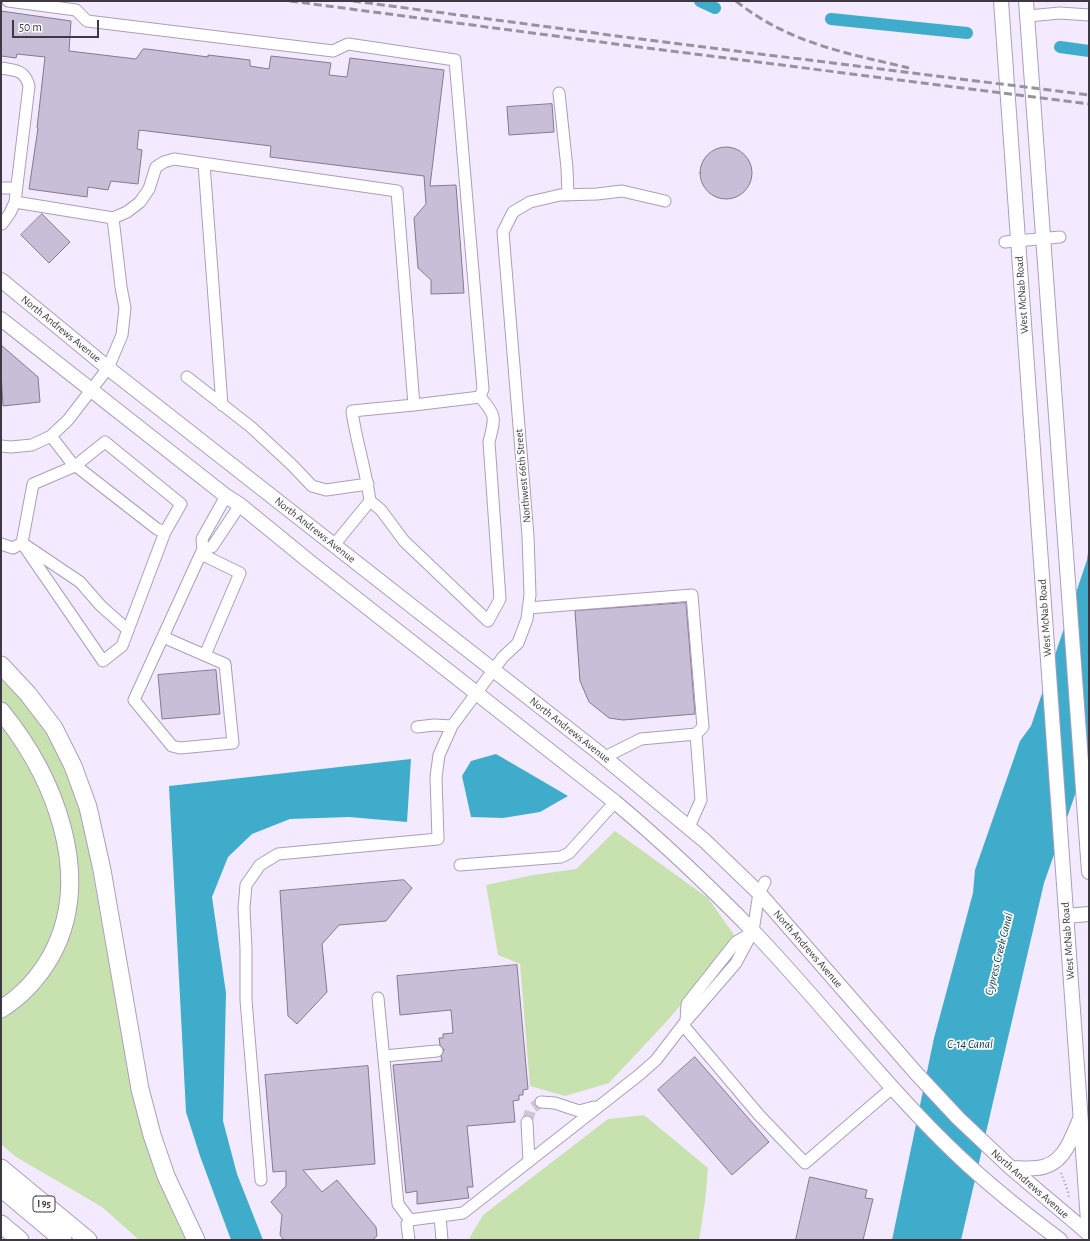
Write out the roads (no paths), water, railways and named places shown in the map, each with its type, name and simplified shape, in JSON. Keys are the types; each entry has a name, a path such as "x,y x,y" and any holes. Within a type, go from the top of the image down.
{"highway":[{"path":"1,665 28,694 54,728 73,766 88,807 101,863 132,1050 142,1096 152,1135 166,1176 196,1240"},
{"path":"1,711 29,750 49,788 58,816 68,857 70,888 69,902 62,933 48,962 28,987 1,1009"},
{"name":"I 95","path":"1,1168 88,1240"},
{"path":"1,1188 62,1240"},
{"path":"1,1224 20,1240"}],"main road":[{"name":"West McNab Road","path":"1001,1 1011,241 1048,653 1089,1234"},
{"path":"1026,1 1089,872"},
{"name":"North Andrews Avenue","path":"1,280 108,368 605,757 762,887 916,1073 958,1118 1011,1168 1089,1234"},
{"path":"1,319 226,496 240,505 311,563 616,802 657,837 753,931 908,1106 946,1144 985,1179 1060,1240"},
{"path":"1066,916 1089,914"},
{"path":"1011,1168 1038,1168 1050,1165 1056,1161 1066,1150 1081,1117"}],"street":[{"path":"8,1 76,10 87,21 333,51 348,44 455,60 483,389 480,397"},
{"path":"1059,1 1060,13"},
{"path":"1028,16 1060,13 1089,15"},
{"path":"1,68 18,71 27,78 29,86 15,202 10,213 2,224"},
{"path":"559,93 567,168 568,195"},
{"path":"15,202 113,218 127,212 140,202 149,189 156,167 164,162 174,159 397,191 411,383 414,405"},
{"path":"204,164 222,405"},
{"path":"1,188 16,188"},
{"name":"Northwest 66th Street","path":"261,1180 246,1000 244,908 246,885 260,865 278,854 438,839 436,777 439,755 452,726 503,657 518,643 527,619 530,595 528,536 503,232 513,212 530,202 560,195 597,194 622,191 665,201"},
{"path":"1,446 32,446 51,436 68,420 108,368 122,335 125,308 113,218"},
{"path":"1011,241 1060,237"},
{"path":"187,378 251,427 312,486 326,490 368,484"},
{"path":"480,397 492,410 494,421 489,442 500,599 488,621 404,541 381,510 370,501 368,484 354,426 352,411 480,397"},
{"path":"51,436 75,466 157,529 164,532"},
{"path":"105,442 181,504 164,532 122,646 103,661 22,542 33,484 75,466 105,442"},
{"path":"163,637 205,655 229,663 233,743 180,748 172,746 134,700 202,551 202,539 226,496"},
{"path":"334,545 370,501"},
{"path":"202,551 212,547 240,505"},
{"path":"1,544 13,548 22,542"},
{"path":"22,542 80,582 102,606 128,630"},
{"path":"202,551 240,573 205,655"},
{"path":"528,608 692,595 703,727 696,734 641,739 605,757"},
{"path":"417,728 434,725 452,726"},
{"path":"689,827 701,800 696,734"},
{"path":"460,865 561,857 569,853 616,802"},
{"path":"410,1220 463,1214 656,1060 685,1023 688,1004 736,942 753,931 762,887"},
{"path":"378,998 398,1204 410,1220"},
{"path":"685,1023 759,1115 805,1163 892,1088"},
{"path":"384,1056 437,1052"},
{"path":"541,1102 555,1103 578,1111 600,1105"},
{"path":"527,1122 530,1161"},
{"path":"440,1216 442,1240"},
{"path":"409,1240 407,1224 410,1220"}],"water":[{"name":"C-14 Canal","path":"1089,545 1089,755 1044,883 961,1240 892,1240 934,1038 973,893 975,870 1020,741 1031,726 1087,560"},
{"path":"496,754 568,796 540,812 503,818 471,817 462,776 471,761"},
{"path":"411,759 407,822 349,817 290,819 252,834 228,857 212,897 226,993 223,1121 237,1174 263,1240 231,1240 200,1156 186,1112 169,786"}],"waterway":[{"path":"700,1 715,8"},
{"path":"831,19 967,33"},
{"path":"1060,47 1089,51"}],"tunnel":[{"path":"527,1122 531,1109 541,1102"}],"railway":[{"path":"290,1 1089,104"},
{"path":"353,1 632,38 1089,95"},
{"path":"736,1 776,27 797,37 818,45 909,68"}],"water label":[{"name":"Cypress Creek Canal","path":"999,954"}]}
